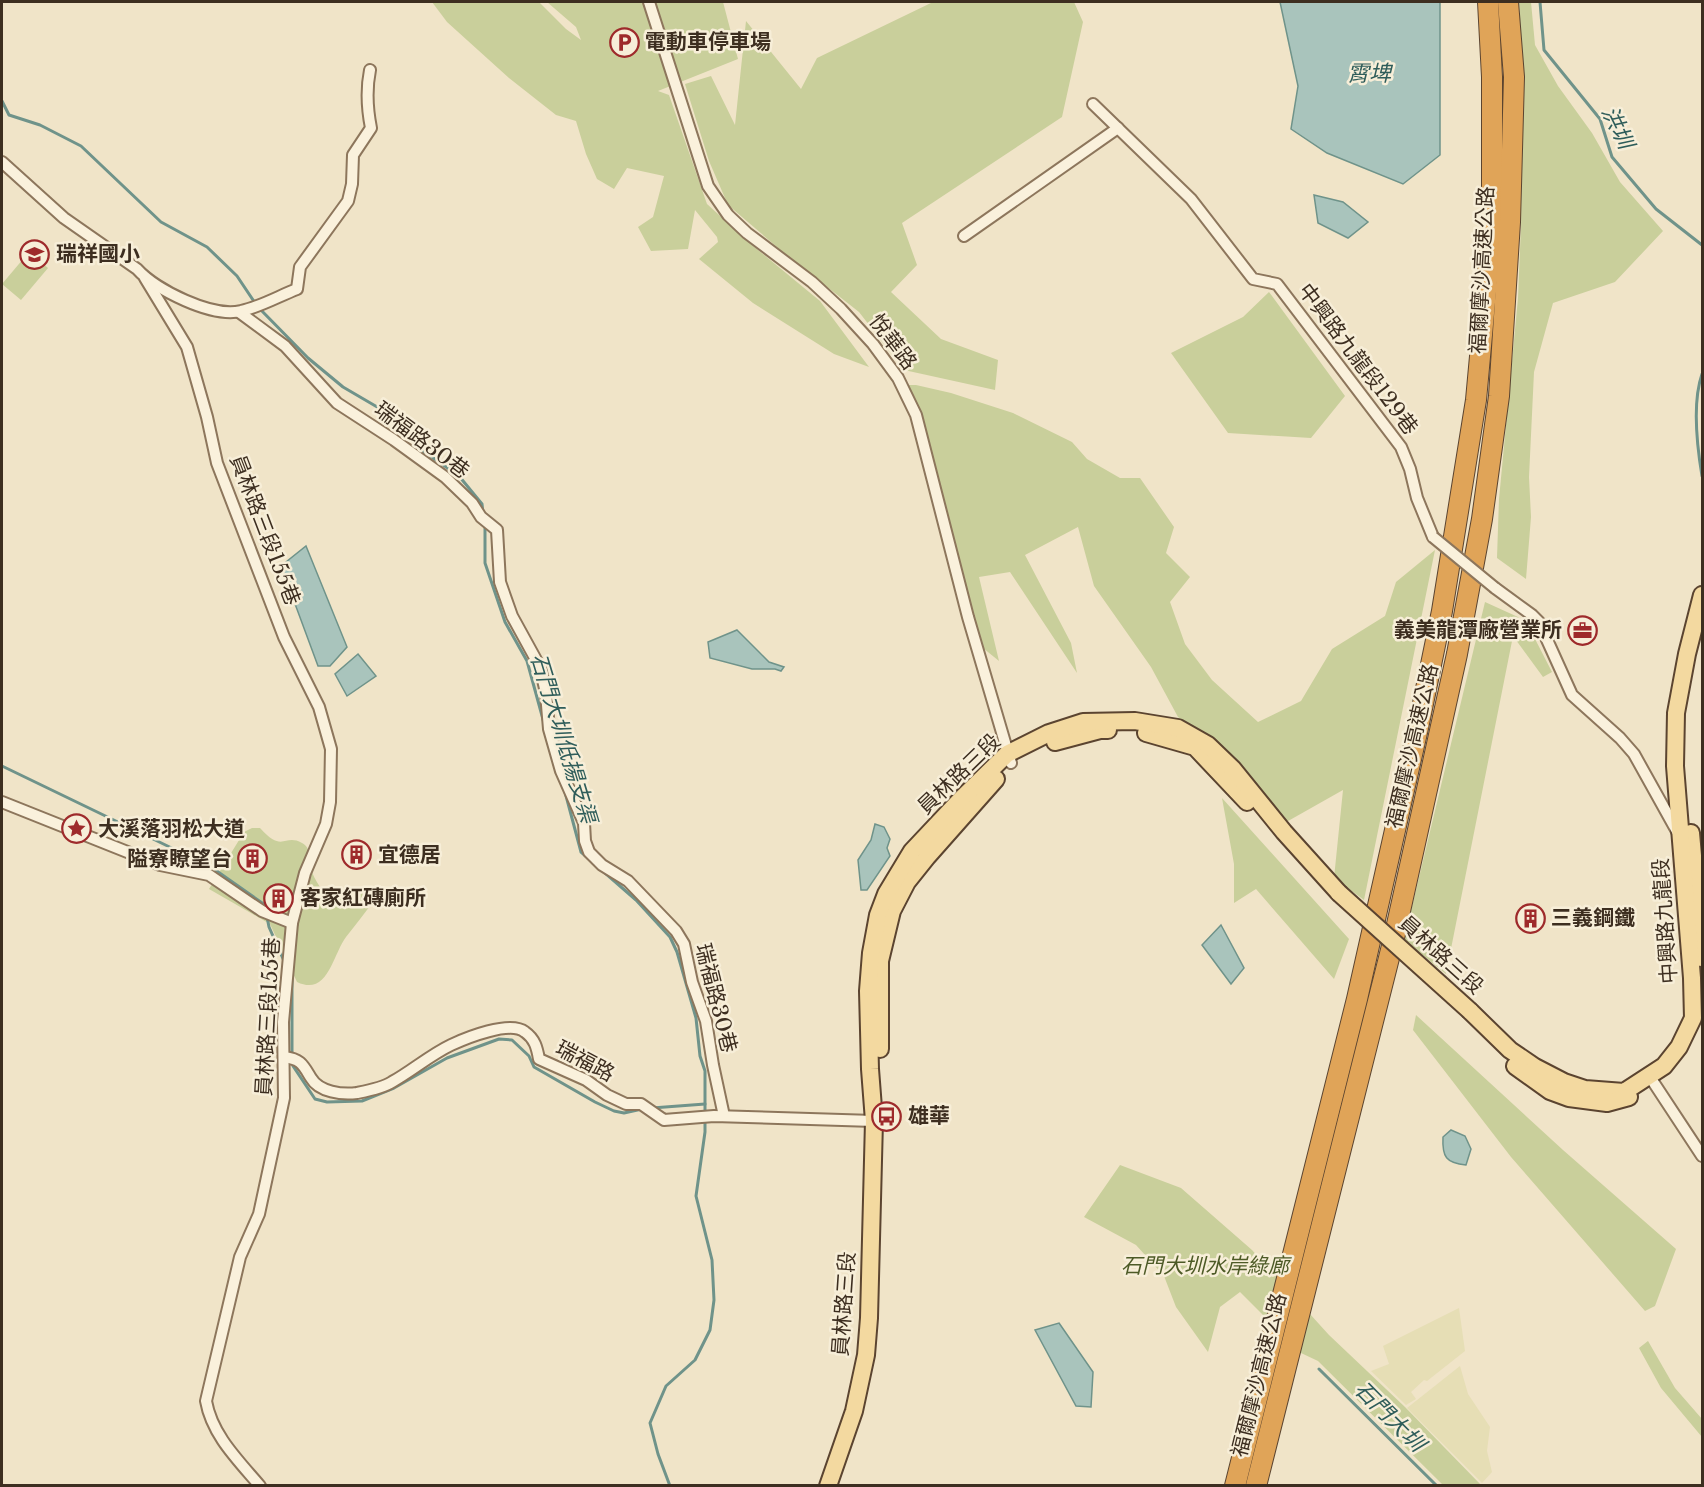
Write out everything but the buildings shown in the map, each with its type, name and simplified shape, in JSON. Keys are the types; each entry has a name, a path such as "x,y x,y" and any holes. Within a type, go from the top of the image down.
{"highway":[{"name":"福爾摩沙高速公路","path":"1235,1485 1357,999 1442,611 1476,400 1492,226 1492,77 1488,2"},
{"name":"福爾摩沙高速公路","path":"1256,1485 1396,926 1457,654 1482,519 1499,396 1510,222 1514,77 1508,2"}],"main road":[{"name":"中興路九龍段","path":"1652,1081 1679,1047 1693,1018 1691,854 1675,766 1676,713 1687,654 1702,595"},
{"name":"中興路九龍段","path":"1702,627 1694,653 1687,704 1684,785 1702,958"},
{"name":"員林路三段","path":"828,1485 854,1411 866,1355 874,1121 868,991 871,953 878,915 886,894 912,851 960,800 1009,758 1049,733 1083,722 1135,721 1178,728 1208,745 1233,769 1337,897 1507,1054"},
{"name":"中興路九龍段","path":"1507,1054 1564,1082 1585,1089 1624,1092 1652,1081 1686,1054 1696,1036 1702,1008"}],"street":[{"name":"悅華路","path":"649,2 708,186 728,215 747,233 812,282 873,344 898,378 916,415 968,616 1009,758"},
{"path":"2,162 64,218 137,269 145,279 192,304 240,312 297,289 300,267 348,201 352,184 353,155 371,128 366,86 370,70"},
{"name":"中興路九龍段129巷","path":"1093,104 1191,199 1253,279 1277,284 1401,447 1410,469 1417,498 1433,537 1539,622 1572,695 1620,738 1634,754 1691,854"},
{"path":"964,236 1118,128"},
{"name":"員林路三段155巷","path":"145,279 187,347 220,472 284,637 319,707 331,749 330,802 326,824 305,873 292,923 283,1022 290,1058 284,1098 259,1214 240,1257 206,1401 209,1417 215,1430 260,1485"},
{"name":"瑞福路30巷","path":"240,312 285,346 337,403 446,477 472,503 481,517 497,530 500,582 512,616 540,668 546,693 549,729 561,771 584,823 585,841 589,852 602,865 628,881 676,932 684,944 692,982 706,1021 712,1065 724,1116"},
{"path":"2,802 160,865 209,875 266,913 292,923"},
{"name":"瑞福路","path":"290,1058 306,1066 312,1080 322,1088 356,1093 389,1084 449,1046 510,1027 524,1030 536,1044 539,1059 586,1080 607,1095 626,1104 648,1109 664,1120 724,1116 874,1121"},
{"path":"1652,1081 1702,1156"}],"shaded area":[{"path":"1459,1308 1465,1351 1427,1381 1424,1380 1411,1392 1416,1399 1406,1405 1371,1371 1389,1364 1383,1346"},
{"path":"1460,1366 1468,1394 1490,1427 1487,1451 1492,1472 1482,1483 1407,1408"}],"green space":[{"path":"432,2 539,2 566,29 581,40 576,27 547,2 723,2 738,59 658,91 669,95 707,204 820,301 869,367 834,354 753,303 699,259 718,242 717,237 695,210 688,249 651,251 638,227 653,217 664,176 627,168 614,189 597,179 586,154 576,121 556,115 509,78 447,22"},
{"path":"933,2 1074,2 1083,22 1062,117 902,223 917,265 891,292 941,339 998,360 995,390 904,370 859,312 728,205 709,161 685,84 711,76 735,125 746,21 801,89 817,58"},
{"path":"1519,2 1531,2 1535,45 1558,86 1592,133 1620,182 1663,231 1615,282 1553,303 1534,372 1529,477 1531,517 1526,579 1497,558 1499,499 1518,298 1521,225 1522,69"},
{"path":"29,252 48,268 21,300 2,284"},
{"path":"1269,292 1345,396 1311,438 1228,433 1171,353 1243,317"},
{"path":"907,385 951,393 1013,413 1072,442 1087,459 1120,478 1140,478 1174,527 1166,553 1190,577 1170,602 1185,644 1212,680 1258,722 1301,701 1332,649 1385,616 1396,582 1435,550 1364,900 1334,878 1343,790 1281,825 1201,733 1178,717 1151,667 1094,586 1078,527 1025,555 1071,643 1077,673 1010,572 979,577 999,661 983,648"},
{"path":"1485,602 1518,617 1534,637 1552,672 1543,677 1513,636 1446,974 1404,940"},
{"path":"1222,798 1349,939 1334,979 1256,889 1234,903 1234,864"},
{"path":"252,828 260,828 279,842 291,840 305,845 309,851 312,873 330,902 367,888 375,899 341,944 328,972 316,984 307,985 297,982 270,924 209,889 244,832"},
{"path":"1416,1015 1563,1150 1676,1249 1655,1306 1645,1311 1511,1157 1413,1030"},
{"name":"石門大圳水岸綠廊","path":"1120,1165 1181,1188 1252,1250 1329,1335 1405,1407 1481,1485 1443,1485 1318,1361 1301,1353 1240,1292 1220,1307 1208,1352 1176,1307 1164,1276 1136,1245 1084,1217"},
{"path":"1648,1341 1675,1388 1702,1419 1702,1437 1661,1388 1639,1348"}],"water":[{"name":"霄埤","path":"1280,2 1440,2 1440,155 1403,184 1327,153 1291,129 1298,86"},
{"path":"1314,195 1343,202 1368,222 1348,238 1318,223"},
{"path":"306,546 347,647 330,666 318,666 281,566"},
{"path":"737,630 769,662 784,667 781,671 752,669 710,658 708,642"},
{"path":"358,654 376,676 347,696 335,674"},
{"path":"875,824 884,827 890,839 887,848 890,856 867,890 861,890 858,860 871,840"},
{"path":"1221,925 1244,968 1231,984 1202,945"},
{"path":"1451,1130 1465,1136 1471,1149 1466,1165 1450,1161 1443,1150 1443,1137"},
{"path":"1059,1323 1093,1372 1091,1407 1076,1406 1035,1330"}],"waterway":[{"name":"洪圳","path":"1540,2 1544,50 1600,119 1612,157 1656,209 1702,245"},
{"name":"石門大圳低揚支渠","path":"2,101 9,115 40,125 81,146 161,222 207,247 237,276 255,303"},
{"name":"石門大圳低揚支渠","path":"259,308 308,358 343,387 396,418 419,448 459,476 482,504 483,513"},
{"name":"洪圳","path":"1702,374 1696,411 1702,476"},
{"name":"石門大圳低揚支渠","path":"485,525 485,563 505,622 527,661 544,723"},
{"path":"2,766 211,867 265,905 266,910"},
{"name":"石門大圳低揚支渠","path":"565,792 581,852 636,900 670,937 677,952 696,1018 700,1056 705,1071 705,1132 696,1196 712,1260 714,1300 710,1330 695,1360 666,1386 650,1423 670,1486"},
{"path":"267,917 284,961"},
{"path":"291,975 292,1055"},
{"path":"293,1061 293,1066 315,1099 327,1102 362,1101 394,1088 447,1058 499,1039 512,1040 529,1056 534,1067 595,1102 624,1113 642,1109"},
{"path":"652,1108 705,1104"},
{"name":"石門大圳","path":"1319,1369 1437,1486"}],"place":[{"name":"電動車停車場","path":"624,42"},
{"name":"瑞祥國小","path":"35,254"},
{"name":"義美龍潭廠營業所","path":"1583,630"},
{"name":"大溪落羽松大道","path":"77,829"},
{"name":"宜德居","path":"357,855"},
{"name":"隘寮瞭望台","path":"253,859"},
{"name":"客家紅磚廁所","path":"279,898"},
{"name":"三義鋼鐵","path":"1530,918"},
{"name":"雄華","path":"887,1116"}]}
